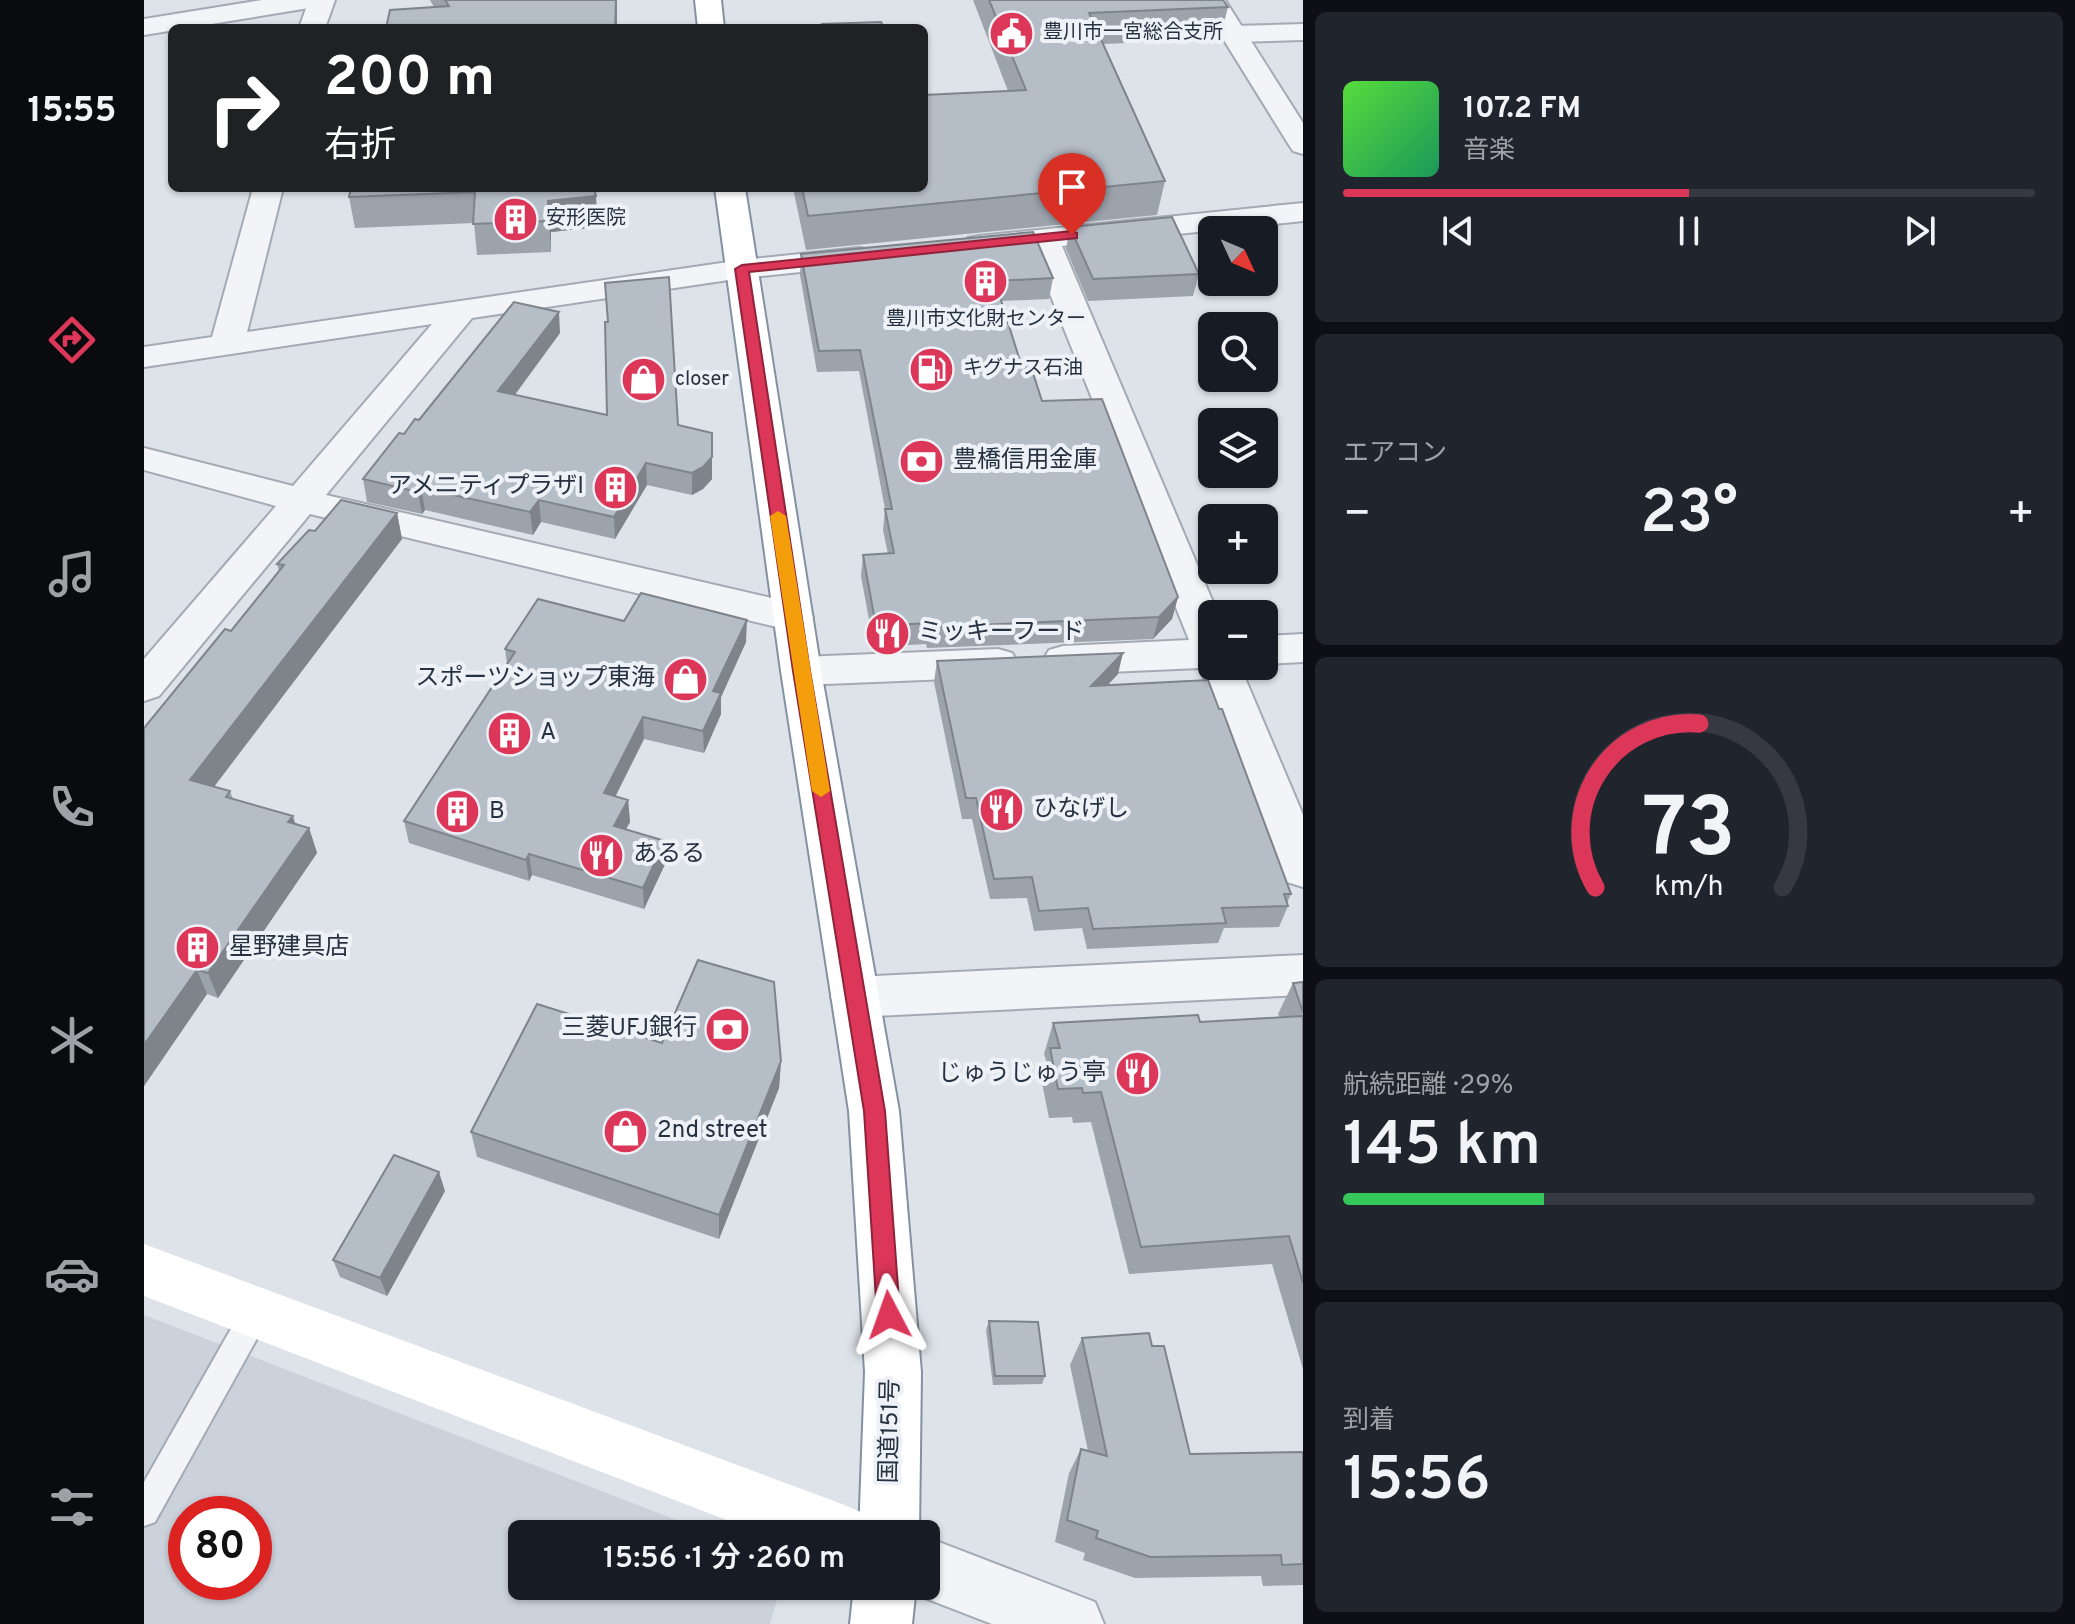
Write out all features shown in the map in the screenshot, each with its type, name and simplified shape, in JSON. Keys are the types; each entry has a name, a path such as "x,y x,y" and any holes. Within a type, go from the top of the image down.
{"main road":[{"path":"708,0 711,24"},
{"name":"国道151号","path":"731,192 801,671 874,1111 893,1372 889,1520"},
{"path":"144,1270 805,1520"},
{"path":"881,1624 884,1600"}],"street":[{"path":"144,27 309,0"},
{"path":"313,24 322,0"},
{"path":"1212,0 1303,145"},
{"path":"1234,34 1303,32"},
{"path":"227,344 267,192"},
{"path":"949,248 1303,212"},
{"path":"1043,238 1198,613"},
{"path":"144,357 742,269 886,254"},
{"path":"144,686 463,309"},
{"path":"144,459 303,501 793,617"},
{"path":"1278,649 1303,648"},
{"path":"801,671 1198,654"},
{"path":"1226,680 1303,869"},
{"path":"855,997 1303,975"},
{"path":"940,1573 1073,1624"}],"lane":[{"path":"144,1511 255,1314"}],"shaded area":[{"path":"144,1315 677,1520 508,1520 508,1600 777,1600 770,1624 144,1624"}],"building":[{"path":"445,0 616,0 615,24 387,24 390,10 449,6"},
{"path":"989,0 1223,0 1228,7 1089,13 1165,181 808,216 803,192 928,192 928,95 1026,90"},
{"path":"881,22 882,24 822,24"},
{"path":"350,192 475,192 349,197"},
{"path":"475,192 595,192 596,196 548,201 548,221 473,224"},
{"path":"1172,217 1198,274 1093,279 1070,227"},
{"path":"1033,232 1053,278 995,281 1020,361 1029,361 1042,401 1102,399 1178,597 1159,617 930,627 929,623 876,626 863,555 894,553 885,509 892,509 860,350 819,351 801,254"},
{"path":"669,277 678,425 712,433 712,457 703,467 692,473 646,463 614,517 539,500 530,512 421,488 418,492 363,479 399,433 404,434 415,419 419,420 514,302 559,312 498,391 607,415 605,322 608,322 605,283"},
{"path":"341,500 397,513 190,780 230,791 226,797 293,816 288,822 309,828 208,973 197,970 144,1045 144,728 225,629 231,631 284,565 277,564 309,530 315,531"},
{"path":"641,593 747,620 713,691 721,693 703,731 643,717 604,793 628,800 614,826 665,841 643,888 529,854 526,860 404,821 515,652 505,649 538,599 624,621"},
{"path":"1123,653 1091,686 1208,680 1219,709 1222,709 1291,894 1284,894 1288,906 1222,908 1226,923 1093,929 1088,908 1039,911 1032,877 994,879 976,798 966,798 937,661"},
{"name":"2nd street","path":"698,960 774,982 781,1061 719,1215 471,1132 537,1004 662,1043"},
{"path":"1303,982 1303,1012 1293,983"},
{"path":"1198,1015 1200,1022 1303,1016 1303,1283 1289,1236 1141,1247 1101,1092 1083,1093 1082,1088 1058,1089 1050,1048 1060,1048 1053,1023"},
{"path":"394,1155 439,1172 380,1278 333,1260"},
{"path":"989,1321 1038,1322 1045,1376 995,1376"},
{"path":"1149,1333 1152,1346 1164,1346 1190,1454 1303,1452 1303,1564 1282,1565 1281,1555 1150,1557 1096,1538 1098,1531 1067,1520 1081,1449 1107,1456 1082,1338"}],"slow traffic":[{"path":"778,516 821,791"}],"place":[{"name":"豊川市一宮総合支所","path":"1012,33"},
{"name":"安形医院","path":"515,219"},
{"name":"豊川市文化財センター","path":"986,281"},
{"name":"キグナス石油","path":"932,369"},
{"name":"closer","path":"644,380"},
{"name":"豊橋信用金庫","path":"922,461"},
{"name":"アメニティプラザI","path":"615,487"},
{"name":"ミッキーフード","path":"887,633"},
{"name":"スポーツショップ東海","path":"686,679"},
{"name":"A","path":"509,733"},
{"name":"ひなげし","path":"1002,810"},
{"name":"B","path":"458,812"},
{"name":"あるる","path":"602,855"},
{"name":"星野建具店","path":"198,948"},
{"name":"三菱UFJ銀行","path":"728,1029"},
{"name":"じゅうじゅう亭","path":"1137,1074"},
{"name":"2nd street","path":"626,1131"}],"route":[{"path":"889,1315 874,1111 801,671 742,269 1072,235"}]}
